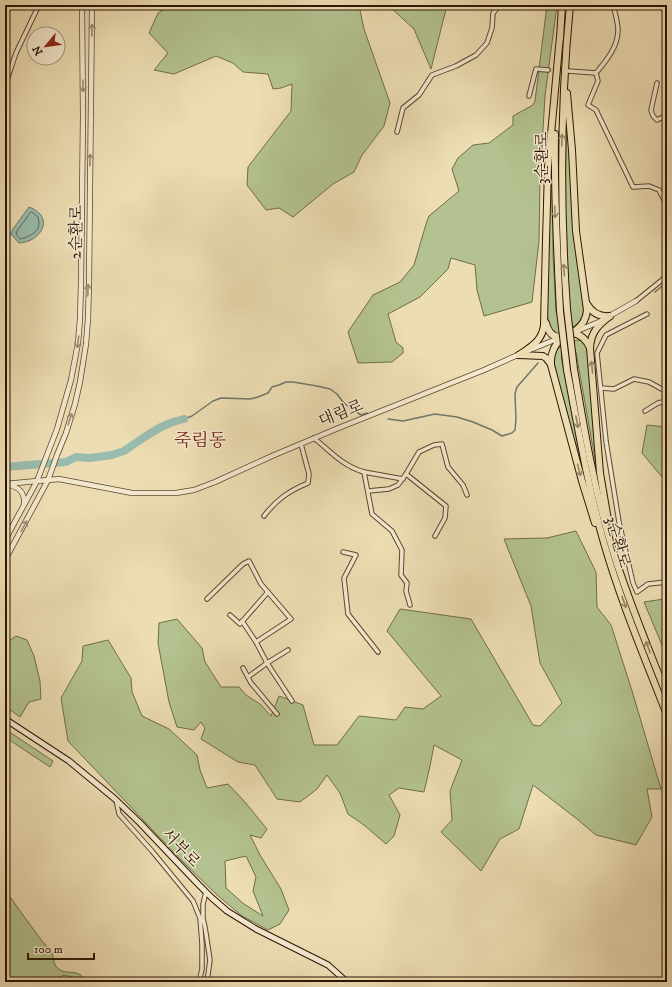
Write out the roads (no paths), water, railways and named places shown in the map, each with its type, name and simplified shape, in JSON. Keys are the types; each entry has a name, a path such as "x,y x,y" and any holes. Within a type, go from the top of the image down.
{"highway":[{"name":"3순환로","path":"562,5 555,102 554,174 556,242 564,310"},
{"name":"3순환로","path":"564,310 561,171 570,5"},
{"path":"519,355 540,339 544,330 548,167 560,36"},
{"path":"566,70 576,231 587,310 584,320 572,333"},
{"path":"586,302 590,309 595,313 610,316"},
{"path":"564,310 570,370"},
{"path":"610,316 600,323 595,330 592,336 590,348 601,481 620,572"},
{"path":"545,320 550,334 556,337 562,337"},
{"path":"572,333 583,337 590,348"},
{"path":"551,365 552,351 562,337"},
{"path":"519,355 543,356 548,359 551,365 587,499 618,586"},
{"name":"3순환로","path":"570,370 579,404 600,506 612,549 667,696"},
{"name":"3순환로","path":"570,370 583,452 609,560 667,715"}],"main road":[{"name":"서부로","path":"5,719 69,761 115,799 206,892 227,911 328,965 347,982"}],"street":[{"path":"5,86 7,74 38,5"},
{"name":"2순환로","path":"37,481 57,429 71,380 80,325 83,116 82,5"},
{"name":"2순환로","path":"48,480 56,455 66,433 75,404 86,338 89,283 92,5"},
{"path":"397,132 403,108 419,95 432,75 456,66 476,55 487,43 492,28 493,13 500,5"},
{"path":"612,5 618,31 614,48 596,73 598,81 588,105 596,110 633,187 649,186 659,190 667,206"},
{"path":"530,96 536,69 548,70"},
{"path":"566,70 596,73"},
{"path":"657,84 651,110 653,116 657,120 667,115"},
{"name":"대림로","path":"7,484 62,480 132,493 176,493 194,490 314,438 476,373 610,316 636,301 667,276"},
{"path":"647,314 606,335 598,353 606,441 618,515 633,583 637,592 648,584 667,582"},
{"path":"601,388 614,389 634,379 648,382 667,392"},
{"path":"645,411 658,402 667,401"},
{"path":"314,438 344,463 354,469 403,479"},
{"path":"264,516 273,504 294,488 308,482 309,474 302,444"},
{"path":"368,491 389,489 398,485 419,452 434,445 442,444 448,467 463,485 467,495"},
{"path":"364,472 372,514 392,531 402,550 401,575 406,583 406,591 410,605"},
{"path":"406,474 446,506 445,518 435,536"},
{"path":"5,560 48,480"},
{"path":"5,540 37,481"},
{"path":"7,484 21,491 24,497 24,505"},
{"path":"343,552 356,555 344,578 348,614 378,652"},
{"path":"207,599 248,561 261,584 291,619 256,642"},
{"path":"230,615 240,624 268,592"},
{"path":"242,621 292,701"},
{"path":"248,677 288,650"},
{"path":"243,668 251,683 277,714"},
{"path":"115,799 119,814 193,901 200,918 202,943 202,969 199,982"},
{"path":"206,892 203,904 203,919 210,960 207,982"},
{"path":"202,943 208,943"}],"water":[{"path":"29,207 37,211 42,217 44,223 39,234 34,238 27,242 19,243 11,234"}],"waterway":[{"path":"655,292 667,282"},
{"path":"388,419 403,421 435,414 457,417 473,422 502,436 512,433 515,430 515,394 517,387 538,363"},
{"path":"184,419 192,416 213,401 221,398 250,399 268,393 272,387 286,382 330,389 350,408 361,415 367,413"},
{"path":"5,467 66,462 76,457 90,458 112,455 124,451 161,427 184,419"}],"tunnel":[{"path":"548,70 565,71"}],"district":[{"name":"죽림동","path":"200,441"}]}
